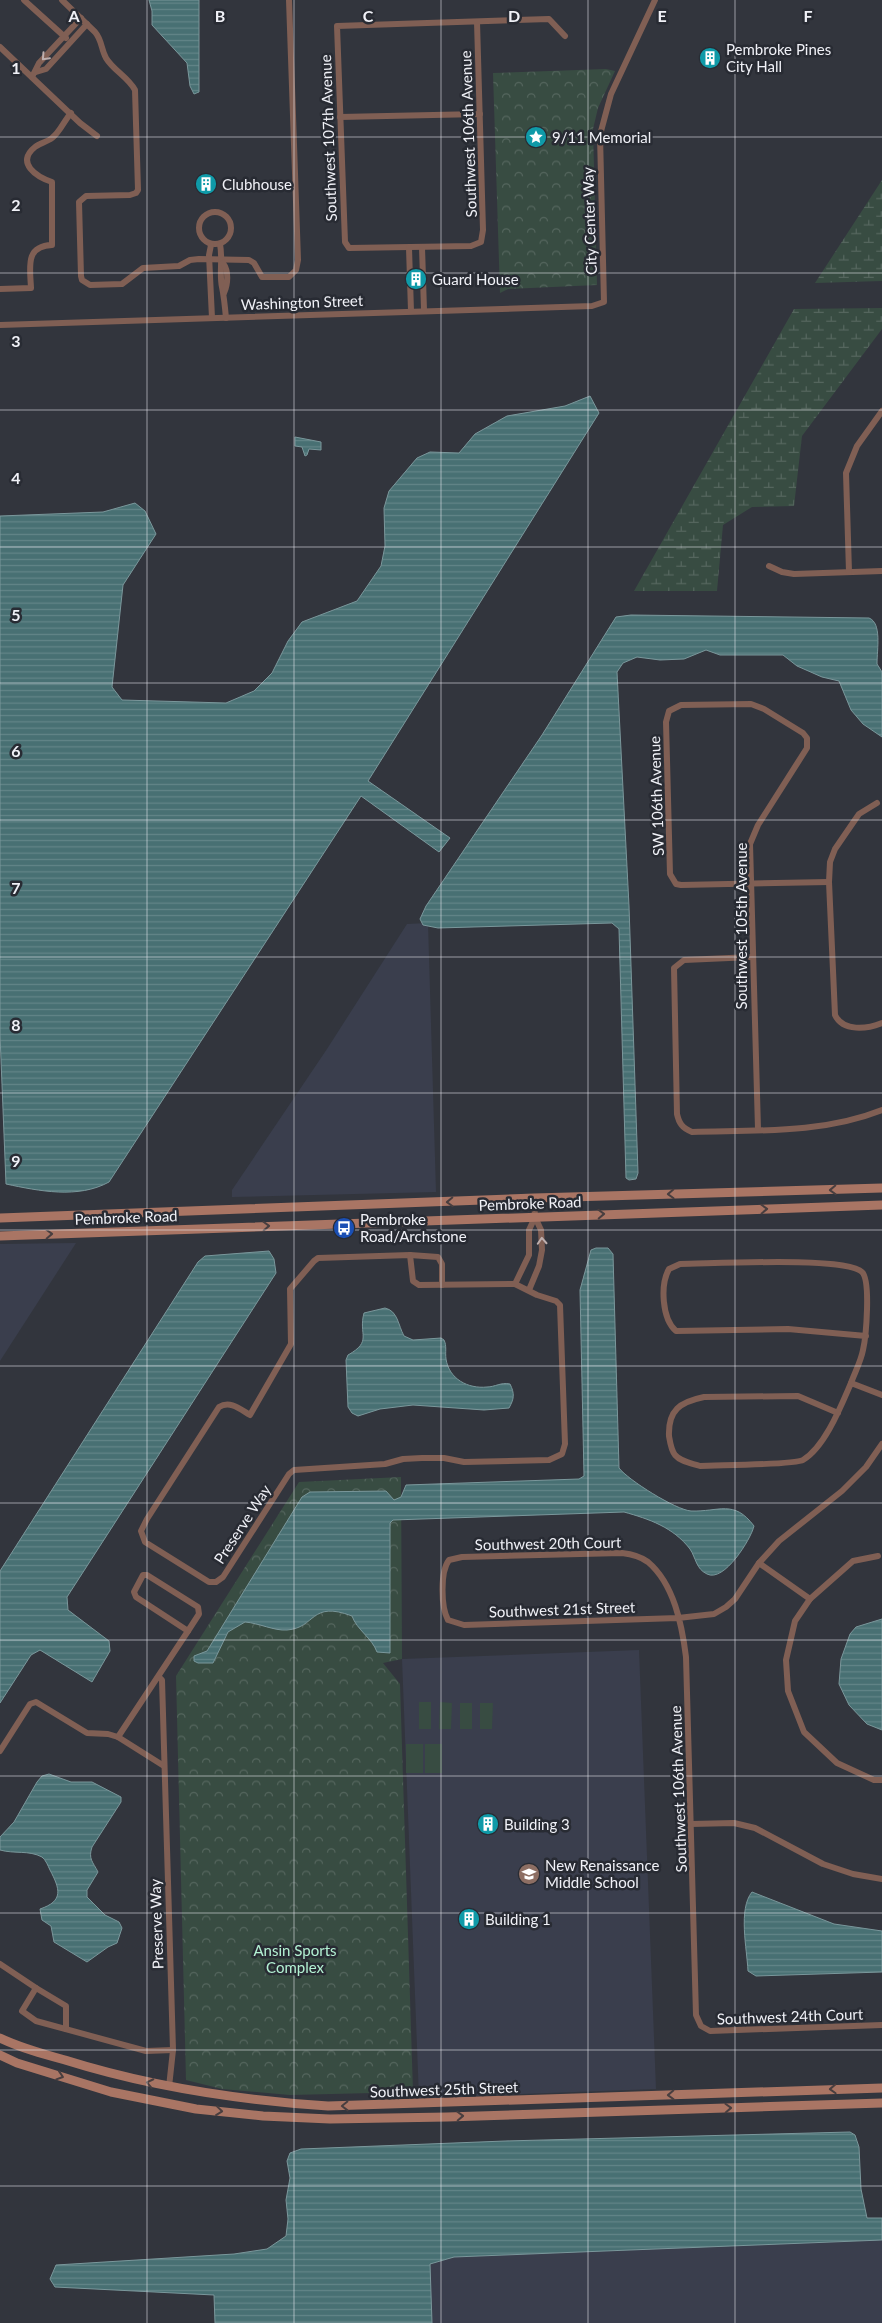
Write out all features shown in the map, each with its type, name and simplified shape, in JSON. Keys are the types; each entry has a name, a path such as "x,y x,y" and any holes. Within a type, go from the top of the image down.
{"main road":[{"name":"Pembroke Road","path":"0,1218 534,1198 882,1188"},
{"name":"Pembroke Road","path":"0,1236 882,1205"},
{"path":"217,1210 217,1228"},
{"name":"Southwest 25th Street","path":"0,2038 14,2045 110,2074 169,2087 266,2102 328,2106 882,2088"},
{"name":"Southwest 25th Street","path":"0,2055 111,2092 196,2109 263,2116 330,2119 882,2102"}],"street":[{"path":"24,0 70,42"},
{"path":"62,0 100,37 105,57 127,78 135,90 138,190 136,194 130,195 86,196 80,199 78,205 82,280 90,284 122,284 143,268 179,266 190,260 249,260 256,266 262,278 289,277 298,265 289,0"},
{"name":"City Center Way","path":"604,302 600,135 611,94 655,0"},
{"path":"34,74 39,63 81,18"},
{"path":"477,22 549,20 565,36"},
{"name":"Southwest 107th Avenue","path":"408,248 349,248 345,242 337,26 477,22"},
{"name":"Southwest 106th Avenue","path":"422,248 478,244 483,238 477,22"},
{"path":"34,74 46,69 87,24"},
{"path":"0,47 34,74 71,113 98,136"},
{"path":"0,289 31,288 30,260 33,252 39,247 52,245 52,182 33,174 29,168 28,158 36,147 55,136 71,113"},
{"path":"340,118 480,114"},
{"path":"211,245 220,244 229,238 231,227 226,217 217,212 206,214 199,223 199,234 202,239 211,245 218,260 226,268 227,287 223,290"},
{"path":"212,318 211,287 220,244"},
{"path":"410,310 408,248 422,248 424,310"},
{"path":"409,272 422,272"},
{"path":"211,287 223,290"},
{"path":"223,290 226,318"},
{"name":"Washington Street","path":"0,325 410,310 592,306 604,302"},
{"path":"849,572 846,473 857,446 882,411"},
{"path":"769,566 782,572 794,574 882,571"},
{"name":"SW 106th Avenue","path":"751,884 681,885 673,880 670,874 666,722 669,711 681,705 751,704 764,708 803,733 807,738"},
{"name":"Southwest 105th Avenue","path":"758,1129 750,844 753,834 807,748 807,738"},
{"path":"877,803 860,814 835,849 830,862 829,882 833,1003 838,1021 854,1028 882,1023"},
{"path":"751,884 829,882"},
{"path":"752,957 684,960 674,968 677,1114 679,1122 683,1127 692,1132 833,1125 882,1110"},
{"path":"529,1290 538,1266 542,1239 535,1217 534,1198"},
{"path":"515,1284 529,1255 529,1230 535,1217"},
{"path":"410,1255 432,1255 438,1257 442,1264 442,1284"},
{"name":"Preserve Way","path":"410,1255 414,1281 419,1284 442,1284 515,1284 537,1295 556,1301 560,1305 565,1444 562,1454 558,1458 464,1462 444,1458 422,1458 403,1459 386,1464 294,1470 289,1474 223,1577 216,1582 209,1582 145,1542 141,1531 147,1519 219,1407 224,1404 230,1404 250,1415 290,1344 290,1289 314,1261 318,1258 410,1255"},
{"path":"526,1262 538,1266"},
{"path":"838,1413 798,1396 787,1395 704,1397 689,1400 671,1416 669,1429 670,1443 675,1454 685,1462 700,1466 802,1461 815,1450 838,1413 863,1352 866,1336 866,1280 862,1272 852,1266 790,1262 680,1264 669,1269 664,1277 666,1317 676,1331 788,1328 866,1336"},
{"path":"851,1382 882,1394"},
{"name":"Southwest 21st Street","path":"448,1620 464,1625 678,1618 714,1614 735,1599 759,1563 779,1541 842,1491 866,1467 882,1444"},
{"name":"Southwest 20th Court","path":"448,1620 444,1613 443,1571 449,1560 462,1557 599,1552 637,1555 647,1561"},
{"path":"878,1556 853,1561 810,1599 795,1621 786,1660 788,1691 804,1732 837,1763 874,1780 882,1780"},
{"name":"Southwest 106th Avenue","path":"647,1561 664,1583 678,1618 686,1657 696,2015 701,2026"},
{"path":"759,1563 810,1599"},
{"path":"118,1737 159,1677 199,1614 198,1607 147,1575 143,1576 134,1592 136,1597 188,1631"},
{"name":"Preserve Way","path":"159,1677 162,1680 173,2050 169,2087"},
{"path":"0,1751 30,1704 34,1702 88,1733 108,1734 118,1737 164,1766"},
{"path":"691,1824 734,1823 755,1828 822,1864 853,1874 882,1879"},
{"path":"0,1964 66,2006 66,2029"},
{"path":"36,1988 22,2011 36,2021 146,2051 173,2050"},
{"name":"Southwest 24th Court","path":"701,2026 710,2031 882,2025"}],"shaded area":[{"path":"149,0 199,0 199,92 194,94 190,86 187,63 152,25 152,11"},
{"path":"590,396 599,413 368,781 450,838 439,852 361,796 109,1182 97,1187 71,1192 45,1191 6,1184 0,1035 0,516 103,512 135,503 145,511 156,534 123,585 112,687 122,700 226,703 254,691 272,673 288,641 302,622 357,601 381,566 385,546 384,508 389,491 417,458 430,452 459,453 475,434 507,416 565,406"},
{"path":"295,437 321,442 321,450 309,449 305,456 302,447 295,446"},
{"path":"631,615 869,618 876,625 878,644 877,664 882,672 882,737 863,724 851,710 839,681 822,677 797,666 783,655 720,655 706,650 684,659 660,660 637,657 623,663 617,672 629,906 638,1173 636,1179 629,1180 626,1178 619,929 612,923 438,928 423,925 420,919 426,906 542,735 616,617"},
{"path":"428,923 436,1192 232,1197 232,1190 327,1049 407,924"},
{"path":"76,1243 0,1361 0,1244"},
{"path":"608,1248 613,1254 619,1468 632,1480 675,1506 691,1511 733,1510 740,1512 747,1518 754,1526 752,1532 729,1566 714,1575 703,1572 690,1549 676,1535 651,1521 624,1512 393,1520 390,1523 390,1653 377,1652 372,1642 357,1626 352,1616 328,1611 315,1616 303,1625 287,1630 245,1622 228,1632 213,1663 198,1663 194,1661 194,1656 207,1651 302,1497 310,1492 386,1491 394,1500 401,1497 406,1485 579,1479 584,1476 580,1290 591,1250"},
{"path":"269,1251 274,1259 276,1273 67,1597 68,1610 109,1641 110,1651 92,1682 40,1650 31,1655 0,1703 0,1571 198,1262 205,1256"},
{"path":"385,1308 393,1312 404,1336 413,1340 441,1338 444,1340 448,1366 460,1381 480,1387 510,1384 513,1396 509,1408 484,1410 413,1405 380,1409 358,1416 352,1413 348,1407 346,1360 348,1355 360,1346 362,1341 364,1313"},
{"path":"882,1619 882,1730 867,1724 849,1705 839,1684 841,1659 850,1634 856,1627"},
{"name":"New Renaissance Middle School","path":"639,1650 656,2089 419,2098 402,1659"},
{"path":"49,1774 71,1782 92,1782 121,1797 121,1802 92,1847 91,1858 98,1872 87,1890 87,1897 105,1915 119,1922 122,1928 117,1943 87,1962 54,1942 51,1926 42,1920 40,1909 53,1902 58,1894 56,1883 45,1860 37,1855 0,1850 0,1837 14,1822 37,1782 42,1776"},
{"path":"752,1892 834,1924 882,1931 882,1972 756,1976 748,1971 744,1930 745,1908"},
{"path":"850,2132 855,2135 859,2147 861,2189 867,2218 882,2218 882,2240 454,2257 430,2264 432,2323 215,2323 214,2295 55,2287 50,2279 56,2265 234,2254 267,2249 286,2236 288,2219 286,2200 290,2178 287,2161 290,2153 301,2149 505,2141"},
{"path":"882,2240 882,2323 432,2323 429,2264 454,2257"}],"green space":[{"path":"606,69 615,71 598,108 593,129 597,285 508,289 500,293 493,73"},
{"path":"882,180 882,281 815,283"},
{"path":"882,308 882,329 802,436 794,506 752,507 723,525 717,591 634,591 794,309"},
{"name":"Ansin Sports Complex","path":"401,1477 402,1659 383,1663 400,1684 413,2092 290,2095 222,2089 186,2080 176,1676 299,1482"},
{"path":"419,1702 431,1702 431,1729 419,1729"},
{"path":"440,1702 452,1703 451,1729 439,1729"},
{"path":"460,1703 472,1703 472,1729 460,1729"},
{"path":"480,1703 493,1703 492,1729 480,1729"},
{"path":"406,1744 423,1744 423,1773 406,1773"},
{"path":"425,1744 442,1744 442,1773 425,1773"}],"place":[{"name":"Pembroke Pines City Hall","path":"710,58"},
{"name":"9/11 Memorial","path":"536,137"},
{"name":"Clubhouse","path":"206,184"},
{"name":"Guard House","path":"416,279"},
{"name":"Pembroke Road/Archstone","path":"344,1228"},
{"name":"Building 3","path":"488,1824"},
{"name":"New Renaissance Middle School","path":"529,1874"},
{"name":"Building 1","path":"469,1919"}]}
